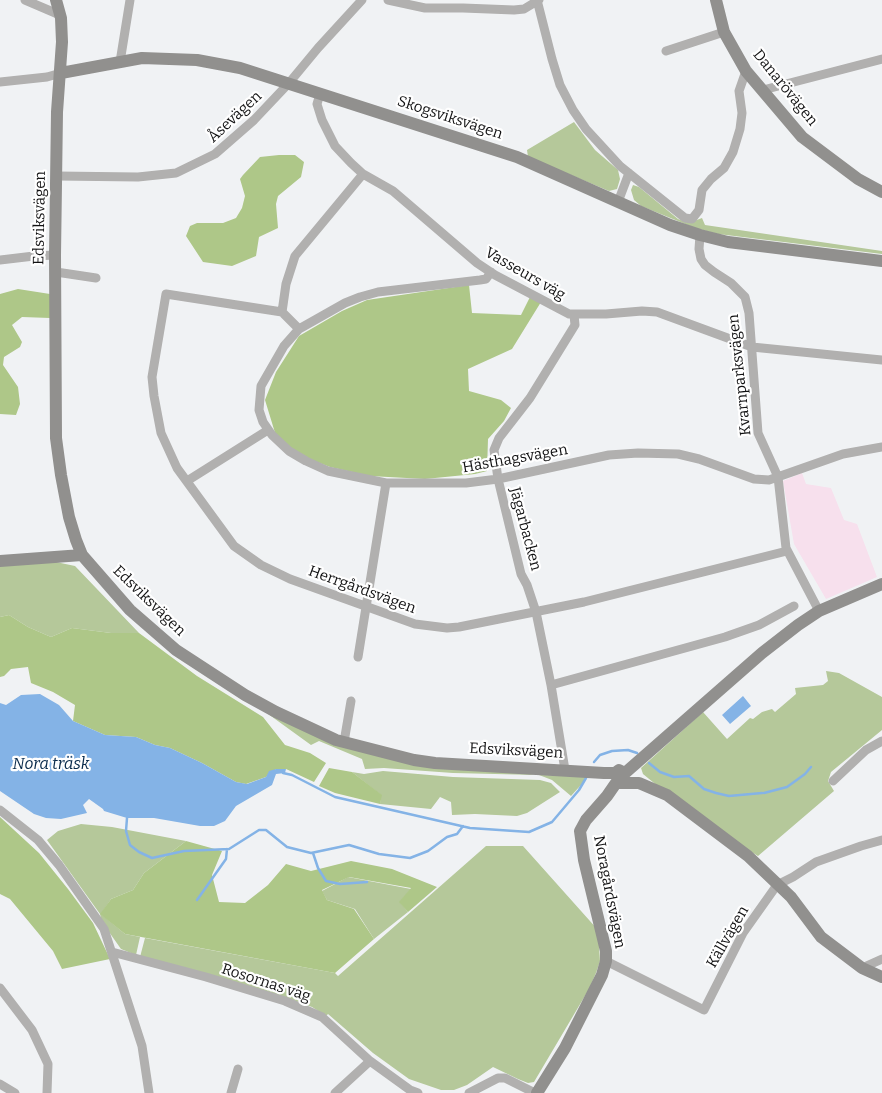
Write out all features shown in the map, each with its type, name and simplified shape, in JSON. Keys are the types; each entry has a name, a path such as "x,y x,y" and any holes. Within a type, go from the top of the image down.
{"street":[{"path":"25,0 60,15"},
{"name":"Edsviksvägen","path":"56,0 60,15 62,42 57,112 55,256 56,438 69,517 82,555 130,610 176,650 222,681 268,708 310,729 344,742 414,760 435,763 565,770 620,778 667,795 748,856 791,897 821,937 862,968 882,977"},
{"path":"120,62 130,0"},
{"name":"Åsevägen","path":"57,176 138,177 176,173 215,154 254,120 362,0"},
{"path":"388,0 425,8 514,10 524,9 538,0 560,85 586,129 628,174 686,218 692,219 699,210 702,190 724,168 733,152 740,129 742,113 739,91 746,71"},
{"name":"Danarövägen","path":"716,0 724,32 746,71 802,137 858,179 882,192"},
{"path":"666,51 724,32"},
{"name":"Skogsviksvägen","path":"0,82 47,77 142,58 197,60 240,68 517,157 670,225 700,235 728,242 882,261"},
{"path":"763,90 882,59"},
{"name":"Vasseurs väg","path":"320,94 317,104 322,120 335,146 363,174 392,191 477,263 570,314 642,310 657,312 752,347 882,360"},
{"path":"299,329 282,312 286,284 295,256 363,174"},
{"path":"618,202 628,174"},
{"name":"Kvarnparksvägen","path":"700,235 699,249 701,259 705,265 731,283 745,297 749,313 758,433 778,477 787,550 818,611"},
{"path":"0,260 34,256 55,256"},
{"path":"56,272 96,278"},
{"name":"Hästhagsvägen","path":"491,272 486,279 378,292 360,297 345,303 299,329 284,346 261,386 259,410 268,430 289,451 312,464 328,471 386,483 466,483 498,479 609,455 650,453 678,454 699,459 754,479 769,480 843,454 882,447"},
{"name":"Herrgårdsvägen","path":"282,312 166,294 152,377 161,433 177,468 234,546 261,565 290,579 415,624 447,628 469,626 584,602 787,550"},
{"name":"Jägarbacken","path":"565,770 551,685 536,612 527,585 521,574 498,479 494,450 500,438 530,398 575,325 574,315"},
{"path":"186,481 268,430"},
{"path":"358,657 386,483"},
{"path":"0,560 82,555"},
{"name":"Noragårdsvägen","path":"536,1093 564,1048 602,975 606,960 606,951 584,860 580,831 586,820 620,778 762,653 818,611 881,585"},
{"path":"551,685 725,637 759,625 794,606"},
{"path":"344,742 351,702"},
{"path":"833,781 866,750 882,741"},
{"path":"0,810 38,840 59,865 104,928 142,1046 149,1093"},
{"name":"Källvägen","path":"606,960 704,1010 743,933 777,885 816,862 882,840"},
{"name":"Rosornas väg","path":"112,952 285,1001 322,1017 370,1061 410,1090 418,1093"},
{"path":"862,968 882,960"},
{"path":"0,988 32,1030 48,1064 47,1093"},
{"path":"335,1093 370,1061"},
{"path":"231,1093 238,1069"},
{"path":"469,1093 498,1078 505,1078 536,1093"},
{"path":"0,1084 15,1093"}],"shaded area":[{"path":"802,473 806,484 831,488 844,520 857,524 877,577 826,599 794,544 783,481"}],"green space":[{"path":"574,122 595,150 618,170 620,179 617,189 609,191 528,157 527,150"},
{"path":"295,155 304,162 301,177 278,196 276,204 278,228 259,237 256,256 232,266 203,262 186,236 190,226 197,223 223,223 236,218 242,208 245,196 240,179 260,157"},
{"path":"633,185 639,187 678,219 686,222 702,218 705,225 882,251 882,254 718,234 695,228 641,206 634,200 631,190"},
{"path":"469,285 472,313 521,315 530,297 541,302 512,349 468,369 469,391 501,400 511,408 504,421 488,439 487,471 425,479 370,476 330,467 296,454 276,436 265,400 276,372 299,336 342,311 367,300"},
{"path":"18,289 50,294 50,318 22,317 12,325 22,342 20,347 4,357 3,365 18,387 20,404 16,415 0,414 0,294"},
{"path":"56,562 75,566 139,633 111,633 72,628 51,637 28,627 9,615 0,617 0,565"},
{"path":"9,615 28,627 51,637 72,628 111,633 139,633 197,676 263,717 285,745 310,753 326,763 314,782 286,769 276,769 266,777 246,784 236,782 170,748 155,745 136,737 105,735 73,721 75,705 53,692 31,683 28,667 11,669 4,676 0,677 0,617"},
{"path":"826,671 839,673 882,697 882,730 831,772 828,781 834,791 758,856 697,818 643,774 641,768 703,712 727,739 750,718 753,719 762,712 772,709 775,712 796,694 795,688 823,685 828,681"},
{"path":"264,711 337,744 536,775 453,773 384,768 365,769 362,759 319,741 311,745"},
{"path":"329,768 352,772 382,795 380,804 335,793 319,786"},
{"path":"383,771 453,777 540,780 551,783 560,792 527,813 517,816 452,815 451,802 440,797 431,809 380,804 381,795 352,772 364,774"},
{"path":"539,775 589,776 571,796 552,780"},
{"path":"0,817 39,853 68,889 93,923 110,959 62,969 53,951 10,899 0,894"},
{"path":"81,824 112,827 186,841 144,873 133,890 111,899 101,914 125,934 140,937 136,955 121,949 102,922 100,914 47,840 58,831"},
{"path":"186,841 222,851 212,875 219,902 245,903 268,885 286,864 311,871 351,861 392,869 437,887 408,912 399,902 411,888 349,877 322,890 327,900 354,909 374,939 335,973 125,934 100,914 111,899 133,890 144,873"},
{"path":"486,846 523,846 598,930 600,961 596,973 589,989 534,1082 528,1083 493,1067 467,1085 454,1090 441,1090 409,1079 373,1053 328,1014 326,1016 312,1007 290,999 140,957 145,938 335,973 338,976"},
{"path":"348,877 411,889 400,902 408,912 374,939 355,909 327,900 322,891"}],"water":[{"name":"Nora träsk","path":"40,694 59,705 73,721 105,735 136,737 155,745 170,748 236,782 247,784 266,777 269,771 276,769 286,769 285,773 276,774 272,785 236,806 225,821 214,826 200,826 154,818 127,818 104,811 89,799 83,805 87,813 61,819 46,818 34,814 0,791 0,703 6,705 21,695"},
{"path":"743,696 751,706 730,724 722,715"}],"waterway":[{"path":"594,762 600,755 612,751 628,750 637,753"},
{"path":"649,763 660,772 674,777 689,776 704,789 716,793 729,796 762,793"},
{"path":"764,793 787,787 805,774 811,767"},
{"path":"283,773 292,775 335,797 470,828 529,832 552,822 579,790 586,778"},
{"path":"127,818 126,831 130,845 152,858 184,851 229,849 259,830 266,830 287,847 311,853 349,845 379,854 410,858 428,851 447,837 457,834 463,826"},
{"path":"197,900 226,859 227,849"},
{"path":"313,853 318,868 326,881 340,884 367,882"}]}
